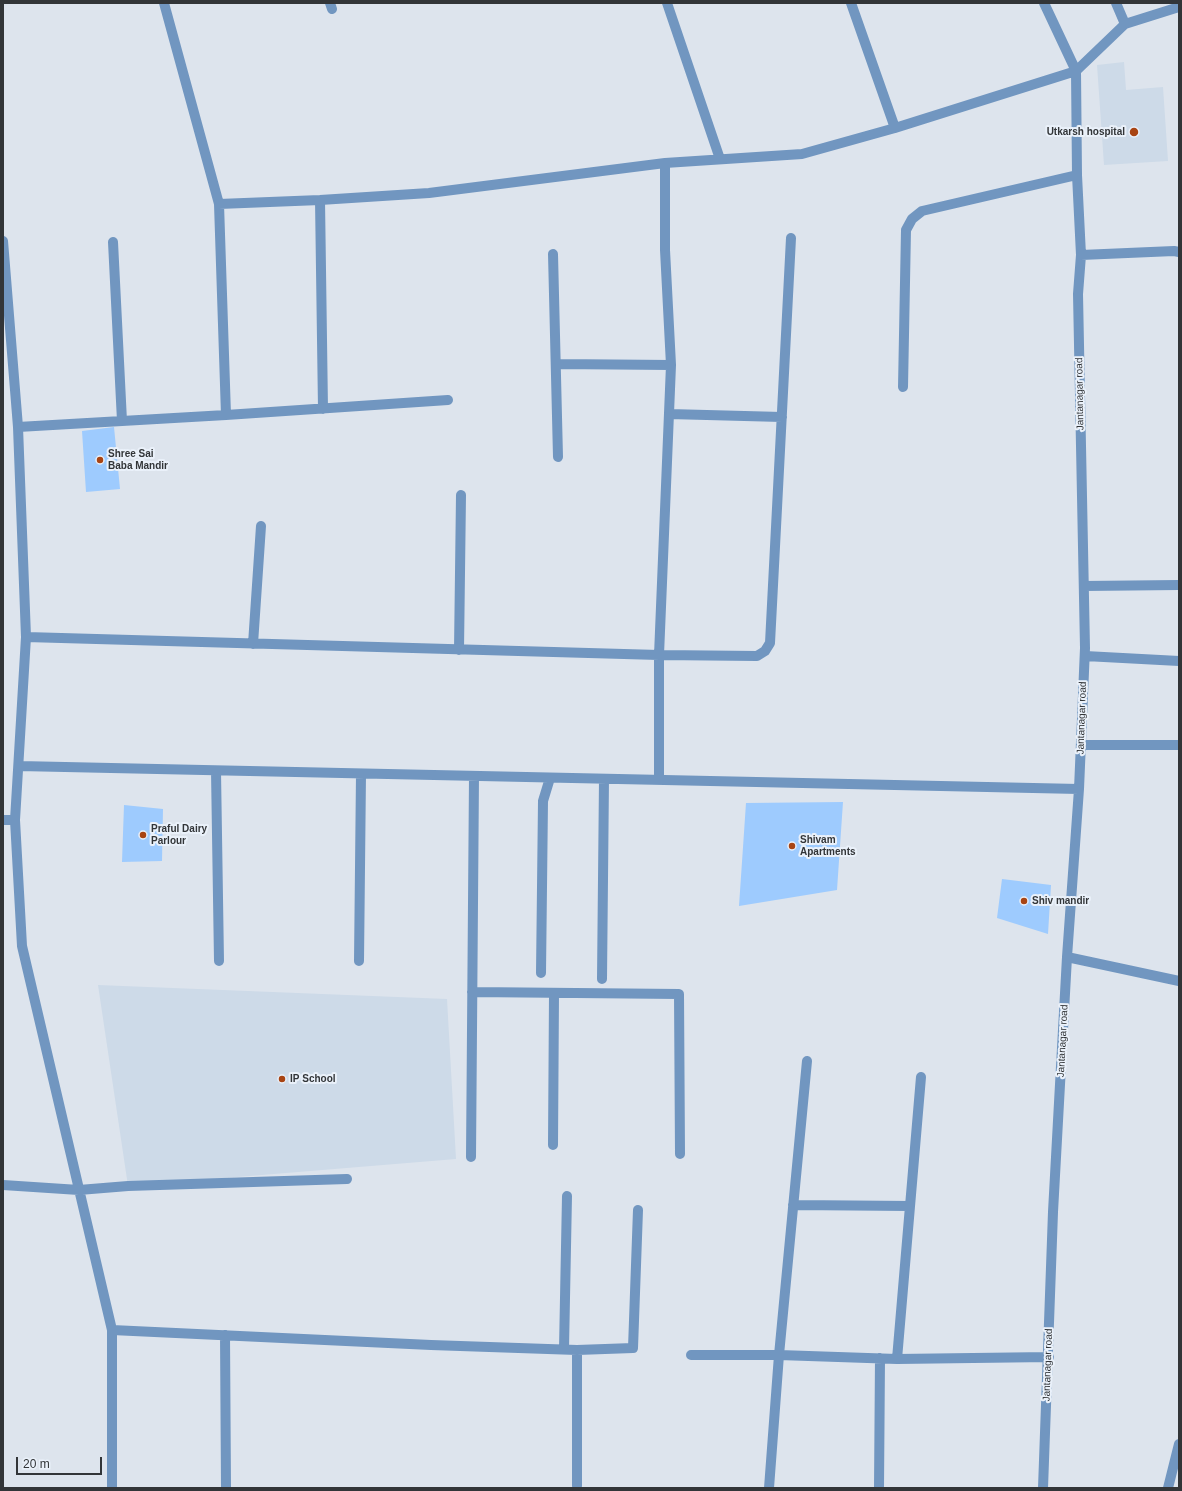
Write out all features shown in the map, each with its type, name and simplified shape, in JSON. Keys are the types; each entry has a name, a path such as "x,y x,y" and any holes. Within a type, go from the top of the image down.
{"street":[{"path":"164,3 218,204 226,415"},
{"path":"667,3 720,159"},
{"path":"851,3 894,128"},
{"path":"1044,3 1076,71"},
{"path":"1116,3 1125,24"},
{"path":"218,204 320,200 429,193 665,163 802,154 894,128 1076,71 1125,24 1179,7"},
{"name":"Jantanagar road","path":"1043,1488 1053,1212 1067,956 1079,789 1085,656 1078,294 1081,256 1077,175 1076,71"},
{"path":"659,780 659,655 671,365 665,250 665,163"},
{"path":"903,387 906,230 912,219 922,211 1077,175"},
{"path":"320,200 323,409"},
{"path":"26,637 459,650 757,656 765,651 770,643 791,238"},
{"path":"3,241 8,356 18,427 26,637 15,820 22,946 112,1330 112,1488"},
{"path":"113,242 122,421"},
{"path":"1081,256 1174,251 1179,252"},
{"path":"552,254 558,457"},
{"path":"556,364 671,365"},
{"path":"18,427 448,400"},
{"path":"669,414 782,417"},
{"path":"459,650 461,494"},
{"path":"253,644 261,526"},
{"path":"1084,586 1179,585"},
{"path":"1085,656 1179,661"},
{"path":"1081,745 1179,745"},
{"path":"19,766 1079,789"},
{"path":"216,771 219,961"},
{"path":"359,961 361,774"},
{"path":"470,1157 474,776"},
{"path":"541,973 543,801 550,778"},
{"path":"602,978 604,779"},
{"path":"3,820 15,820"},
{"path":"1067,956 1179,981"},
{"path":"472,992 554,994 679,994 680,1154"},
{"path":"553,1145 554,994"},
{"path":"769,1488 779,1355 807,1061"},
{"path":"897,1359 921,1077"},
{"path":"3,1185 79,1190 128,1186 347,1179"},
{"path":"564,1349 567,1196"},
{"path":"793,1205 910,1206"},
{"path":"112,1330 431,1345 577,1350 633,1348 638,1210"},
{"path":"225,1335 226,1488"},
{"path":"577,1350 577,1486"},
{"path":"690,1355 779,1355 897,1359 1048,1357"},
{"path":"879,1488 880,1358"},
{"path":"1168,1488 1179,1444"}],"shaded area":[{"name":"Utkarsh hospital","path":"1124,62 1126,90 1163,87 1168,161 1104,165 1097,65"},
{"name":"IP School","path":"98,985 447,999 456,1159 128,1186"}],"building":[{"name":"Shree Sai Baba Mandir","path":"114,427 120,489 86,492 82,431"},
{"name":"Shivam Apartments","path":"843,802 837,890 739,906 746,803"},
{"name":"Praful Dairy Parlour","path":"124,805 163,809 162,861 122,862"},
{"path":"1002,879 1051,885 1048,934 997,918"}],"place":[{"name":"Utkarsh hospital","path":"1134,132"},
{"name":"Shree Sai Baba Mandir","path":"100,460"},
{"name":"Praful Dairy Parlour","path":"143,835"},
{"name":"Shivam Apartments","path":"792,846"},
{"name":"Shiv mandir","path":"1024,901"},
{"name":"IP School","path":"282,1079"}]}
